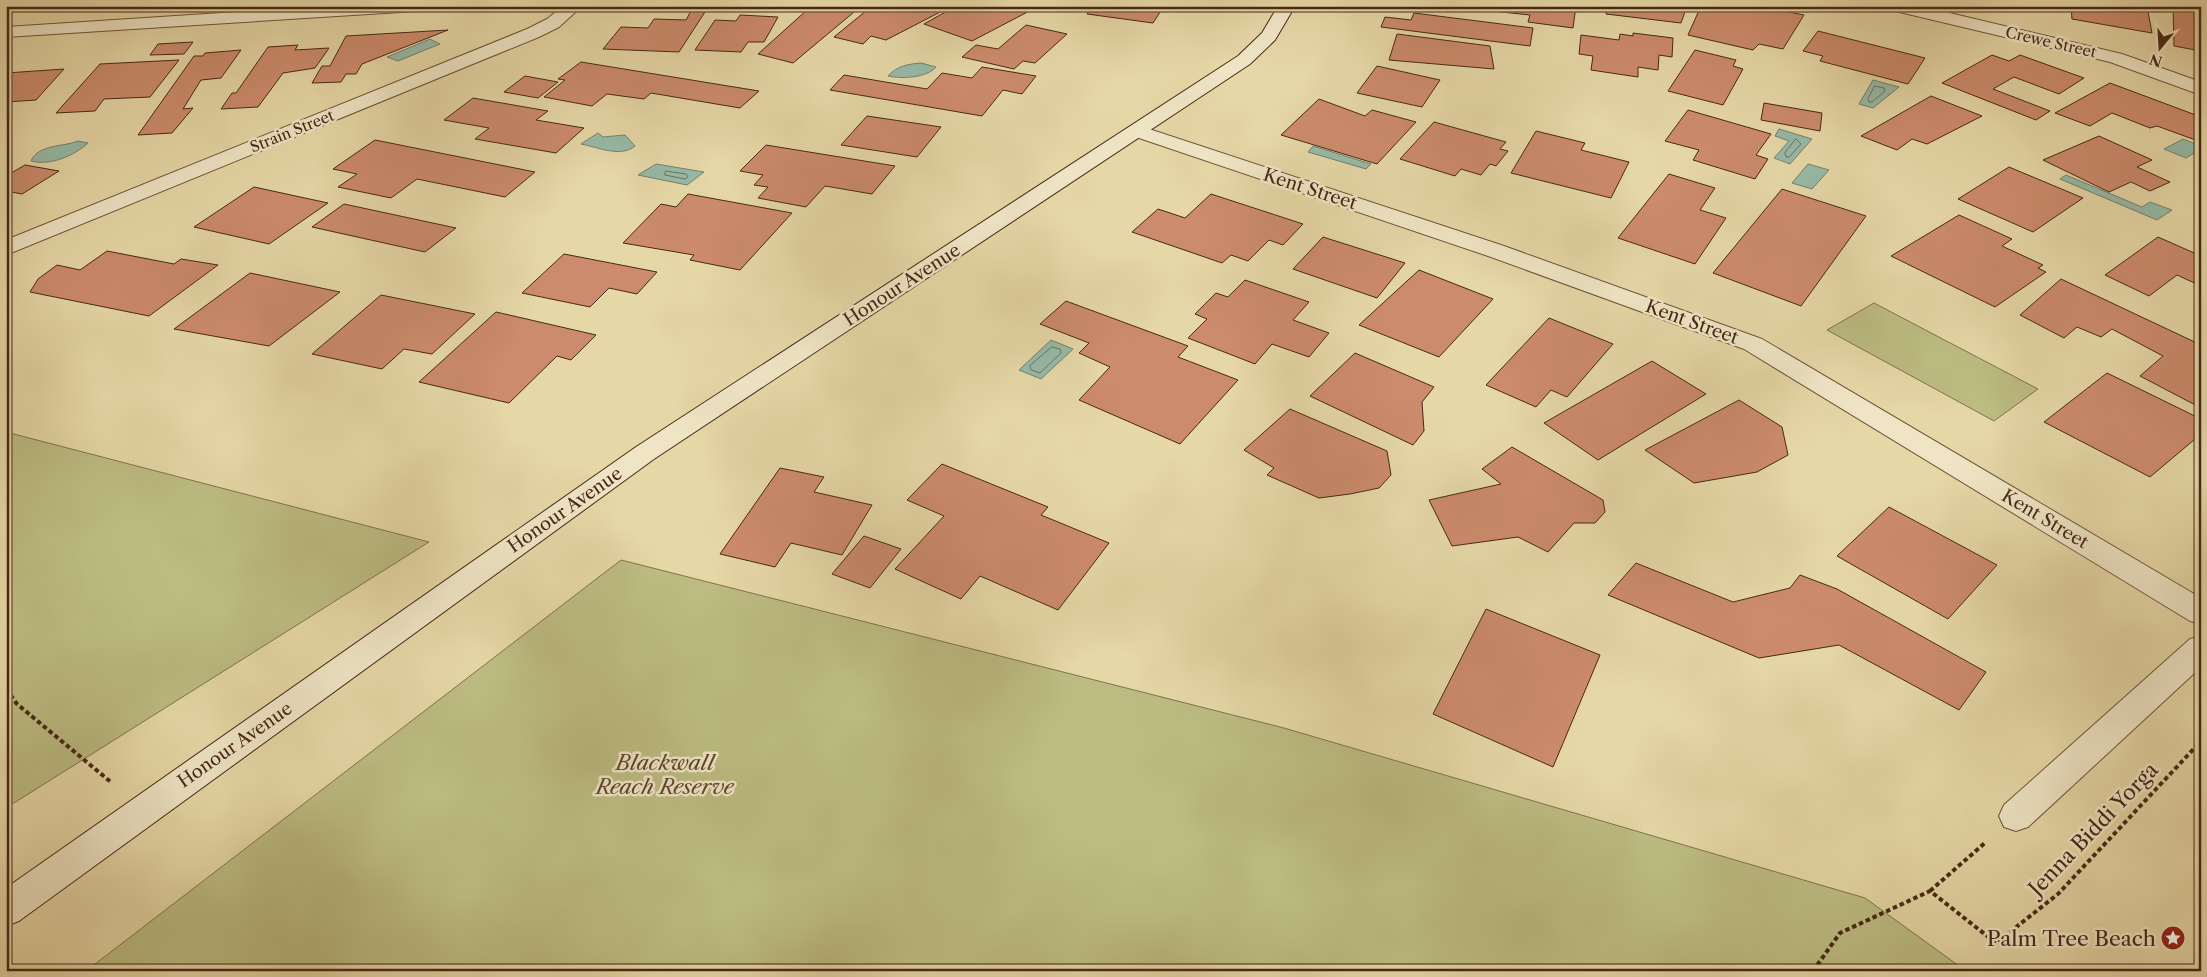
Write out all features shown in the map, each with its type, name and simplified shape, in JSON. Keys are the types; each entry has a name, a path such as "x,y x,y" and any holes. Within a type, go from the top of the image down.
{"street":[{"path":"6,32 417,6"},
{"name":"Strain Street","path":"6,248 533,33 560,18 574,6"},
{"name":"Honour Avenue","path":"6,908 645,453 1244,60 1269,36 1287,6"},
{"name":"Crewe Street","path":"1897,6 2116,58 2201,89"},
{"name":"Kent Street","path":"1137,131 1496,250 1753,344 2201,613"},
{"path":"2016,816 2201,648"}],"path":[{"path":"6,689 17,704 144,810"},
{"name":"Jenna Biddi Yorga","path":"1930,891 1996,942 2058,894 2201,741"},
{"path":"1813,971 1840,933 1930,891 2016,816"}],"green space":[{"path":"1874,303 2038,389 1994,421 1827,330"},
{"path":"6,432 429,542 6,808"},
{"name":"Blackwall Reach Reserve","path":"621,560 1284,728 1865,898 1966,971 86,971"}],"water":[{"path":"430,39 440,44 398,61 387,57"},
{"path":"921,63 936,67 932,71 914,77 888,76 903,66"},
{"path":"1873,80 1899,87 1873,108 1859,104"},
{"path":"1779,129 1812,139 1790,164 1774,158 1789,141 1775,136"},
{"path":"598,133 603,137 625,135 635,146 623,151 616,151 581,144"},
{"path":"2183,139 2201,146 2201,149 2186,158 2164,149"},
{"path":"78,141 88,143 69,156 54,161 31,161 34,156 45,149"},
{"path":"1313,146 1371,164 1366,169 1308,152"},
{"path":"656,164 704,172 687,185 638,175"},
{"path":"1808,164 1829,170 1812,189 1792,183"},
{"path":"2066,175 2142,207 2150,202 2172,210 2157,220 2060,179"},
{"path":"1051,340 1073,349 1041,379 1019,370"}],"building":[{"path":"829,6 860,7 793,63 758,54 808,9 824,10"},
{"path":"872,6 886,6 905,10 909,6 921,6 944,10 886,40 871,36 863,44 834,37"},
{"path":"956,6 1039,6 972,41 924,24"},
{"path":"1093,6 1164,6 1153,23 1087,14"},
{"path":"1492,6 1576,6 1573,28 1528,22 1530,15 1492,11"},
{"path":"1607,6 1687,6 1681,23 1606,14"},
{"path":"1701,6 1758,6 1804,15 1783,49 1759,44 1753,50 1688,35"},
{"path":"2071,6 2147,6 2152,33 2072,19"},
{"path":"2173,6 2201,9 2201,51 2174,46"},
{"path":"691,11 705,12 679,52 603,49 621,27 648,28 654,19 686,20"},
{"path":"1414,13 1533,28 1530,46 1381,27 1385,17 1411,20"},
{"path":"740,15 778,17 764,42 748,42 741,52 695,50 715,20 736,21"},
{"path":"1026,25 1067,34 1035,63 1023,61 1014,69 962,57 976,45 998,49"},
{"path":"448,30 362,64 356,74 346,74 341,82 312,83 322,66 330,66 346,36"},
{"path":"1818,31 1925,58 1908,84 1820,61 1823,56 1803,51"},
{"path":"1633,33 1673,38 1672,57 1659,55 1658,70 1638,67 1638,77 1591,70 1593,56 1579,54 1581,35 1619,40 1620,34 1633,36"},
{"path":"1397,34 1490,46 1494,69 1389,60"},
{"path":"193,42 184,54 150,55 158,44"},
{"path":"298,45 295,50 329,48 315,68 283,73 258,107 221,109 232,93 236,93 268,47"},
{"path":"241,50 221,78 201,80 183,109 193,108 172,133 138,135 194,56 203,56 205,53"},
{"path":"1695,50 1736,60 1733,66 1743,69 1723,105 1668,91"},
{"path":"1992,55 2009,61 2020,55 2084,78 2059,94 2014,77 1993,89 2050,111 2036,120 1942,83"},
{"path":"179,60 150,97 104,99 95,111 56,113 100,64"},
{"path":"581,62 759,91 740,108 651,93 644,99 607,94 592,106 544,97 565,80 558,79"},
{"path":"1377,66 1440,80 1422,107 1357,93"},
{"path":"982,67 1036,76 1022,94 1003,90 982,116 830,90 844,75 927,89 942,73 972,78"},
{"path":"64,69 36,100 6,102 6,73"},
{"path":"525,76 558,82 538,98 504,92"},
{"path":"2110,83 2201,117 2201,142 2157,126 2150,128 2112,113 2090,126 2055,113"},
{"path":"1931,96 1982,116 1927,144 1912,139 1897,150 1861,136"},
{"path":"473,98 548,111 536,120 584,128 556,153 475,139 489,128 444,120"},
{"path":"1319,99 1365,116 1372,110 1416,122 1377,164 1281,135"},
{"path":"1764,103 1822,113 1820,131 1761,120"},
{"path":"1688,110 1771,134 1756,155 1768,159 1755,179 1693,160 1699,150 1665,141"},
{"path":"867,116 941,127 917,157 841,145"},
{"path":"1434,122 1506,142 1500,149 1508,151 1496,166 1490,164 1481,175 1461,169 1455,176 1400,159"},
{"path":"1536,131 1585,143 1581,150 1629,162 1611,198 1511,173"},
{"path":"2099,136 2152,160 2137,167 2170,182 2150,191 2131,182 2109,192 2043,160"},
{"path":"375,140 535,172 505,197 417,179 391,198 338,187 357,174 333,169"},
{"path":"766,145 895,166 872,194 825,186 806,207 758,198 768,187 754,185 763,175 740,171"},
{"path":"25,165 59,171 22,194 6,191 6,176"},
{"path":"2009,167 2083,198 2033,232 1958,199"},
{"path":"1669,174 1715,188 1700,210 1726,218 1695,264 1618,238"},
{"path":"254,187 328,203 269,244 194,227"},
{"path":"1782,189 1866,216 1801,306 1713,273"},
{"path":"688,194 792,213 740,270 690,260 694,255 623,243 661,204 676,207"},
{"path":"1211,194 1303,224 1283,245 1269,240 1248,261 1231,255 1222,263 1132,232 1158,209 1185,218"},
{"path":"344,204 456,228 425,252 312,227"},
{"path":"1959,215 2012,239 2002,246 2043,265 2038,268 2046,272 1995,307 1891,256"},
{"path":"1323,237 1405,263 1377,298 1293,269"},
{"path":"2158,237 2201,256 2201,286 2177,275 2149,296 2105,275"},
{"path":"107,251 174,264 181,259 218,265 149,316 30,292 38,279 57,265 80,270"},
{"path":"564,254 657,272 637,294 609,288 590,307 522,293"},
{"path":"1419,270 1493,299 1439,357 1359,325"},
{"path":"250,273 340,292 269,346 174,329"},
{"path":"2061,279 2201,345 2201,408 2140,376 2163,356 2112,329 2101,337 2077,327 2064,338 2020,315"},
{"path":"1245,280 1309,302 1293,320 1329,333 1309,357 1272,344 1255,364 1188,338 1207,319 1195,314 1216,293 1228,297"},
{"path":"381,295 475,314 432,354 404,349 382,369 312,354"},
{"path":"1066,301 1188,346 1178,357 1238,380 1180,444 1079,400 1110,367 1079,353 1089,343 1040,324"},
{"path":"496,312 596,335 571,360 557,356 509,403 419,382"},
{"path":"1549,318 1613,344 1567,397 1551,390 1536,407 1486,385"},
{"path":"1355,353 1434,387 1422,402 1424,431 1413,445 1310,396"},
{"path":"1652,361 1706,394 1598,460 1544,423"},
{"path":"2107,373 2201,419 2201,434 2150,477 2044,422"},
{"path":"1739,400 1782,427 1788,455 1757,472 1694,483 1645,450"},
{"path":"1290,409 1387,451 1391,475 1379,488 1319,498 1267,475 1274,468 1244,450"},
{"path":"1512,447 1603,500 1605,512 1595,523 1574,523 1548,552 1518,537 1452,546 1429,500 1501,484 1482,469"},
{"path":"942,464 1048,507 1041,515 1109,543 1058,610 980,576 961,599 895,569 944,516 907,500"},
{"path":"780,468 824,477 814,492 872,505 842,555 791,543 775,567 720,554"},
{"path":"1889,507 1997,565 1948,619 1837,556"},
{"path":"864,536 901,549 870,588 832,574"},
{"path":"1636,563 1733,602 1790,588 1800,575 1837,589 1986,672 1959,710 1839,645 1759,658 1608,595"},
{"path":"1486,609 1600,655 1553,767 1433,714"}],"place":[{"name":"Palm Tree Beach","path":"2173,938"}]}
